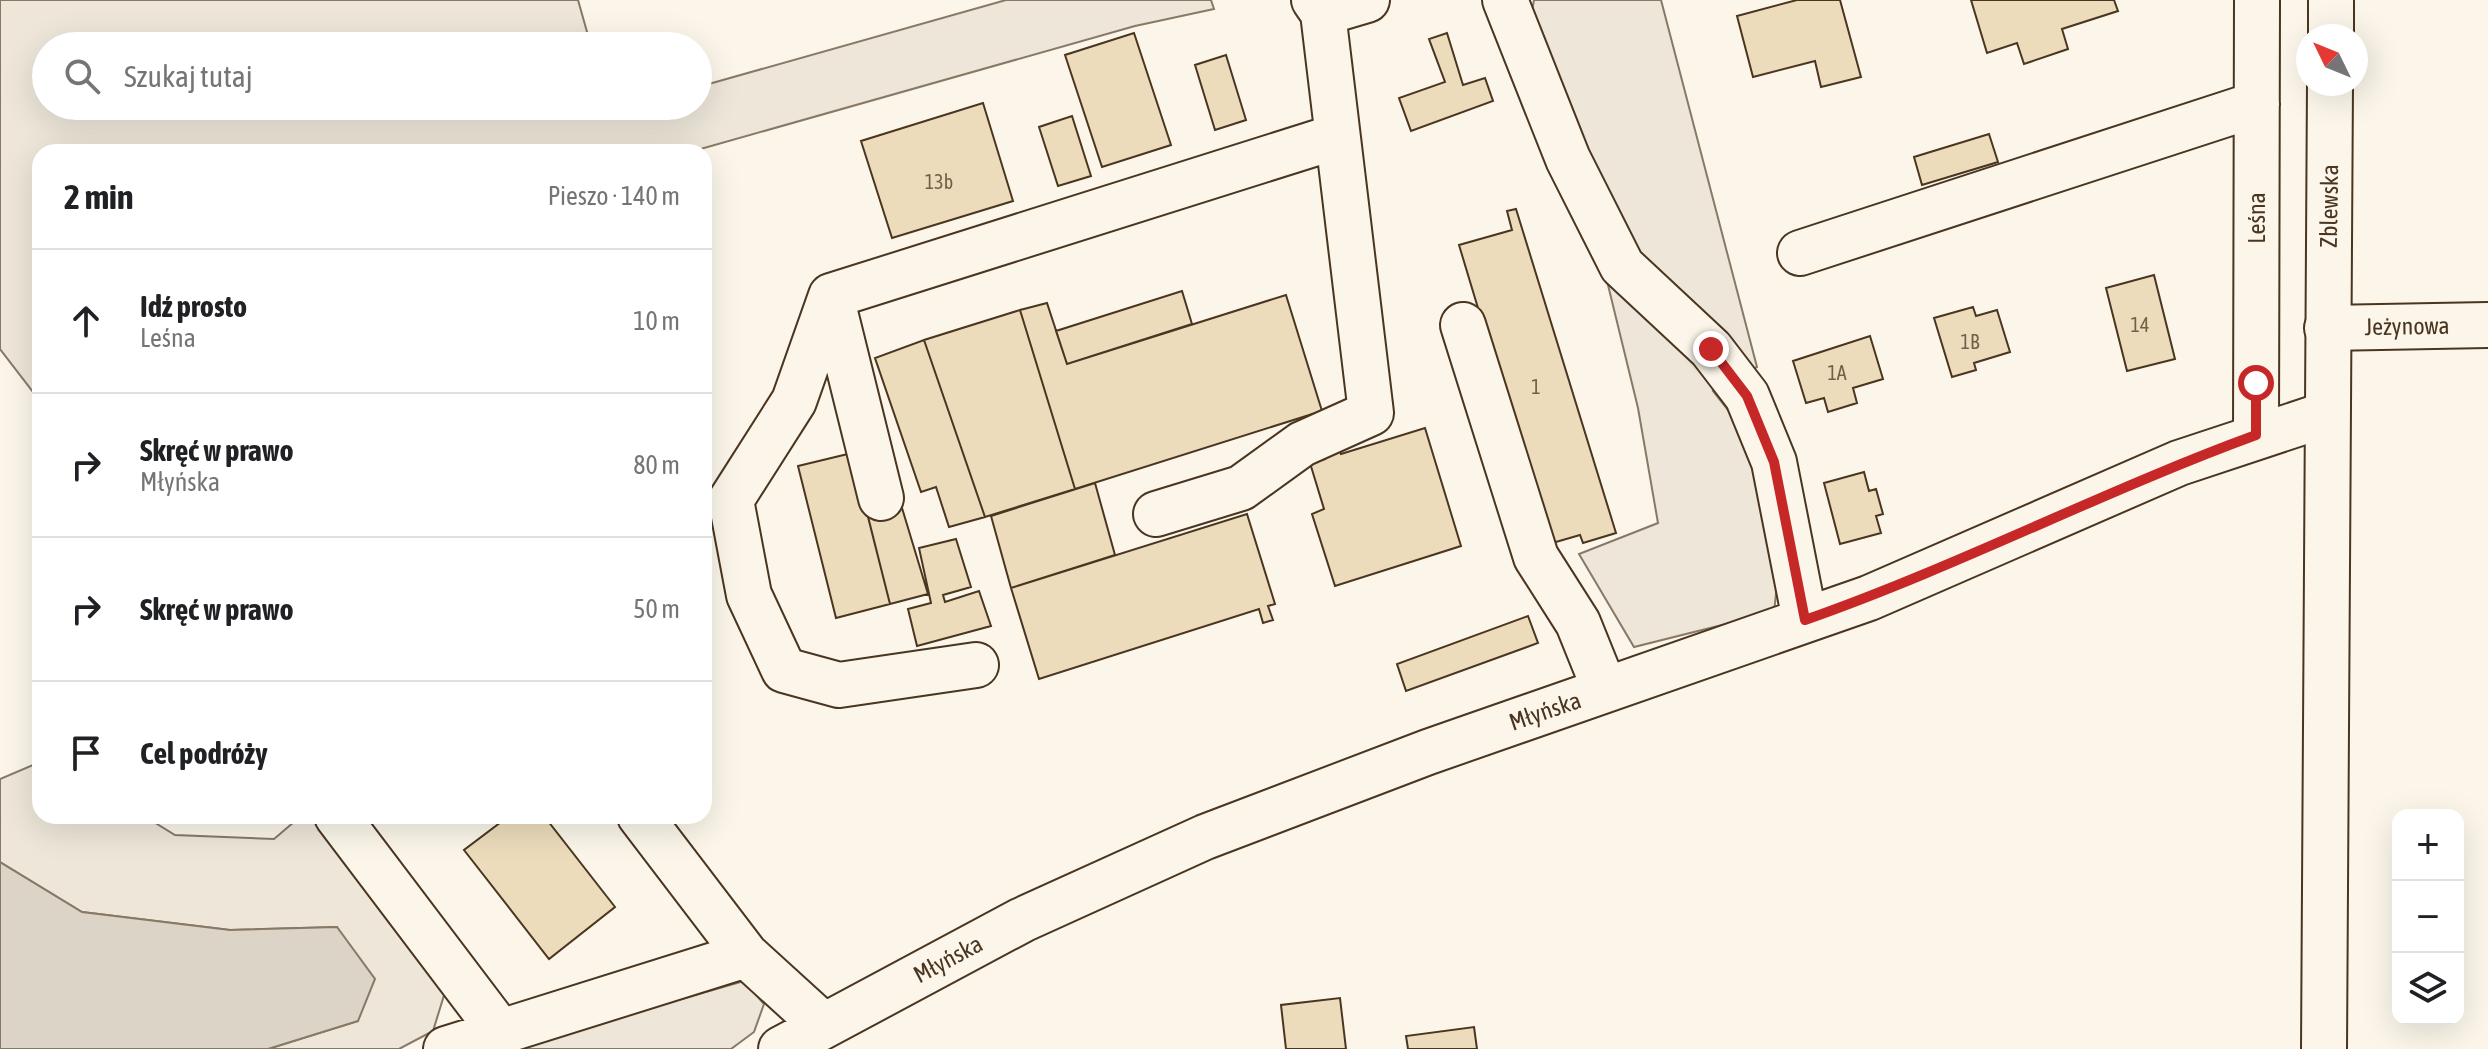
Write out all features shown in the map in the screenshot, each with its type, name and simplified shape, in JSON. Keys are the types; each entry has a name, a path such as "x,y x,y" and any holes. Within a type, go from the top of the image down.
{"street":[{"path":"1156,514 1241,488 1302,444 1371,413 1319,6 1367,0"},
{"path":"1505,0 1568,159 1622,266 1711,349 1747,396 1774,462 1805,620"},
{"name":"Leśna","path":"2256,435 2257,0"},
{"path":"2331,0 2331,24"},
{"name":"Zblewska","path":"2324,1049 2330,96"},
{"path":"1800,253 2257,104"},
{"path":"831,296 1335,137"},
{"path":"831,296 881,498"},
{"path":"831,296 794,401 731,500 749,595 784,670 839,685 976,665"},
{"path":"1463,325 1536,557 1578,623 1605,690"},
{"name":"Jeżynowa","path":"2327,328 2488,325"},
{"name":"Młyńska","path":"781,1049 1022,920 1205,837 1428,752 1869,598 2179,463 2327,414"},
{"path":"343,824 499,1030"},
{"path":"646,824 746,955 824,1026"},
{"path":"446,1049 746,955"}],"shaded area":[{"path":"0,0 578,0 587,32 32,32 32,120 712,120 712,83 1006,0 1211,0 1214,9 1135,26 712,146 32,144 32,391 0,349"},
{"path":"1534,0 1661,0 1757,367 1713,391 1762,461 1779,567 1774,612 1634,647 1579,554 1658,523 1638,408 1608,285 1636,278 1530,21"},
{"path":"32,765 32,824 157,824 175,835 274,839 292,824 320,824 416,942 446,989 433,1031 399,1049 268,1049 358,1021 337,927 230,930 82,912 0,862 0,779"},
{"path":"0,862 82,912 230,930 337,927 375,979 358,1021 268,1049 0,1049"},
{"path":"744,981 764,1004 754,1032 731,1049 508,1049"}],"building":[{"path":"1797,0 1840,0 1861,77 1821,87 1815,61 1753,77 1737,16"},
{"path":"1971,0 2114,0 2118,11 2062,29 2068,49 2024,64 2017,43 1987,53"},
{"path":"1134,33 1171,145 1102,167 1065,55"},
{"path":"1447,33 1463,85 1485,78 1493,101 1411,131 1399,98 1445,82 1429,39"},
{"path":"1226,55 1246,120 1215,130 1195,65"},
{"path":"983,103 1013,201 892,238 861,141"},
{"path":"1072,116 1091,176 1058,186 1039,127"},
{"path":"1989,134 1998,162 1922,185 1914,157"},
{"path":"1516,209 1616,533 1583,543 1580,535 1549,544 1459,245 1512,230 1507,211"},
{"path":"2154,275 2175,359 2127,371 2106,288"},
{"path":"1182,291 1192,324 1067,364 1056,331"},
{"path":"1286,295 1322,411 1075,489 1020,310 1047,303 1067,364"},
{"path":"1973,307 1976,316 1997,310 2010,352 1974,363 1976,370 1952,377 1934,318"},
{"path":"1020,310 1075,489 985,517 924,340"},
{"path":"1870,336 1883,379 1853,388 1857,403 1828,412 1824,398 1806,403 1793,361"},
{"path":"924,340 985,517 949,527 936,487 921,492 875,358"},
{"path":"1425,428 1461,546 1335,586 1312,514 1324,509 1310,463 1325,459 1322,448 1337,443 1341,454"},
{"path":"852,453 890,604 836,618 798,466"},
{"path":"1864,472 1869,491 1876,489 1883,514 1876,516 1881,533 1840,544 1824,483"},
{"path":"1095,483 1115,555 1011,588 991,516"},
{"path":"902,508 928,594 890,604 868,517"},
{"path":"1247,514 1275,604 1268,606 1273,620 1263,623 1259,609 1039,679 1011,588"},
{"path":"956,539 971,587 943,595 945,602 979,591 991,626 917,646 908,609 931,603 919,548"},
{"path":"1528,616 1538,643 1406,691 1397,664"},
{"path":"498,824 550,824 615,907 549,959 464,850"},
{"path":"1340,998 1346,1049 1286,1049 1281,1005"},
{"path":"1474,1027 1477,1049 1408,1049 1406,1036"}],"route":[{"path":"1711,349 1747,396 1774,462 1805,620 1869,598 2179,463 2256,435 2256,383"}]}
